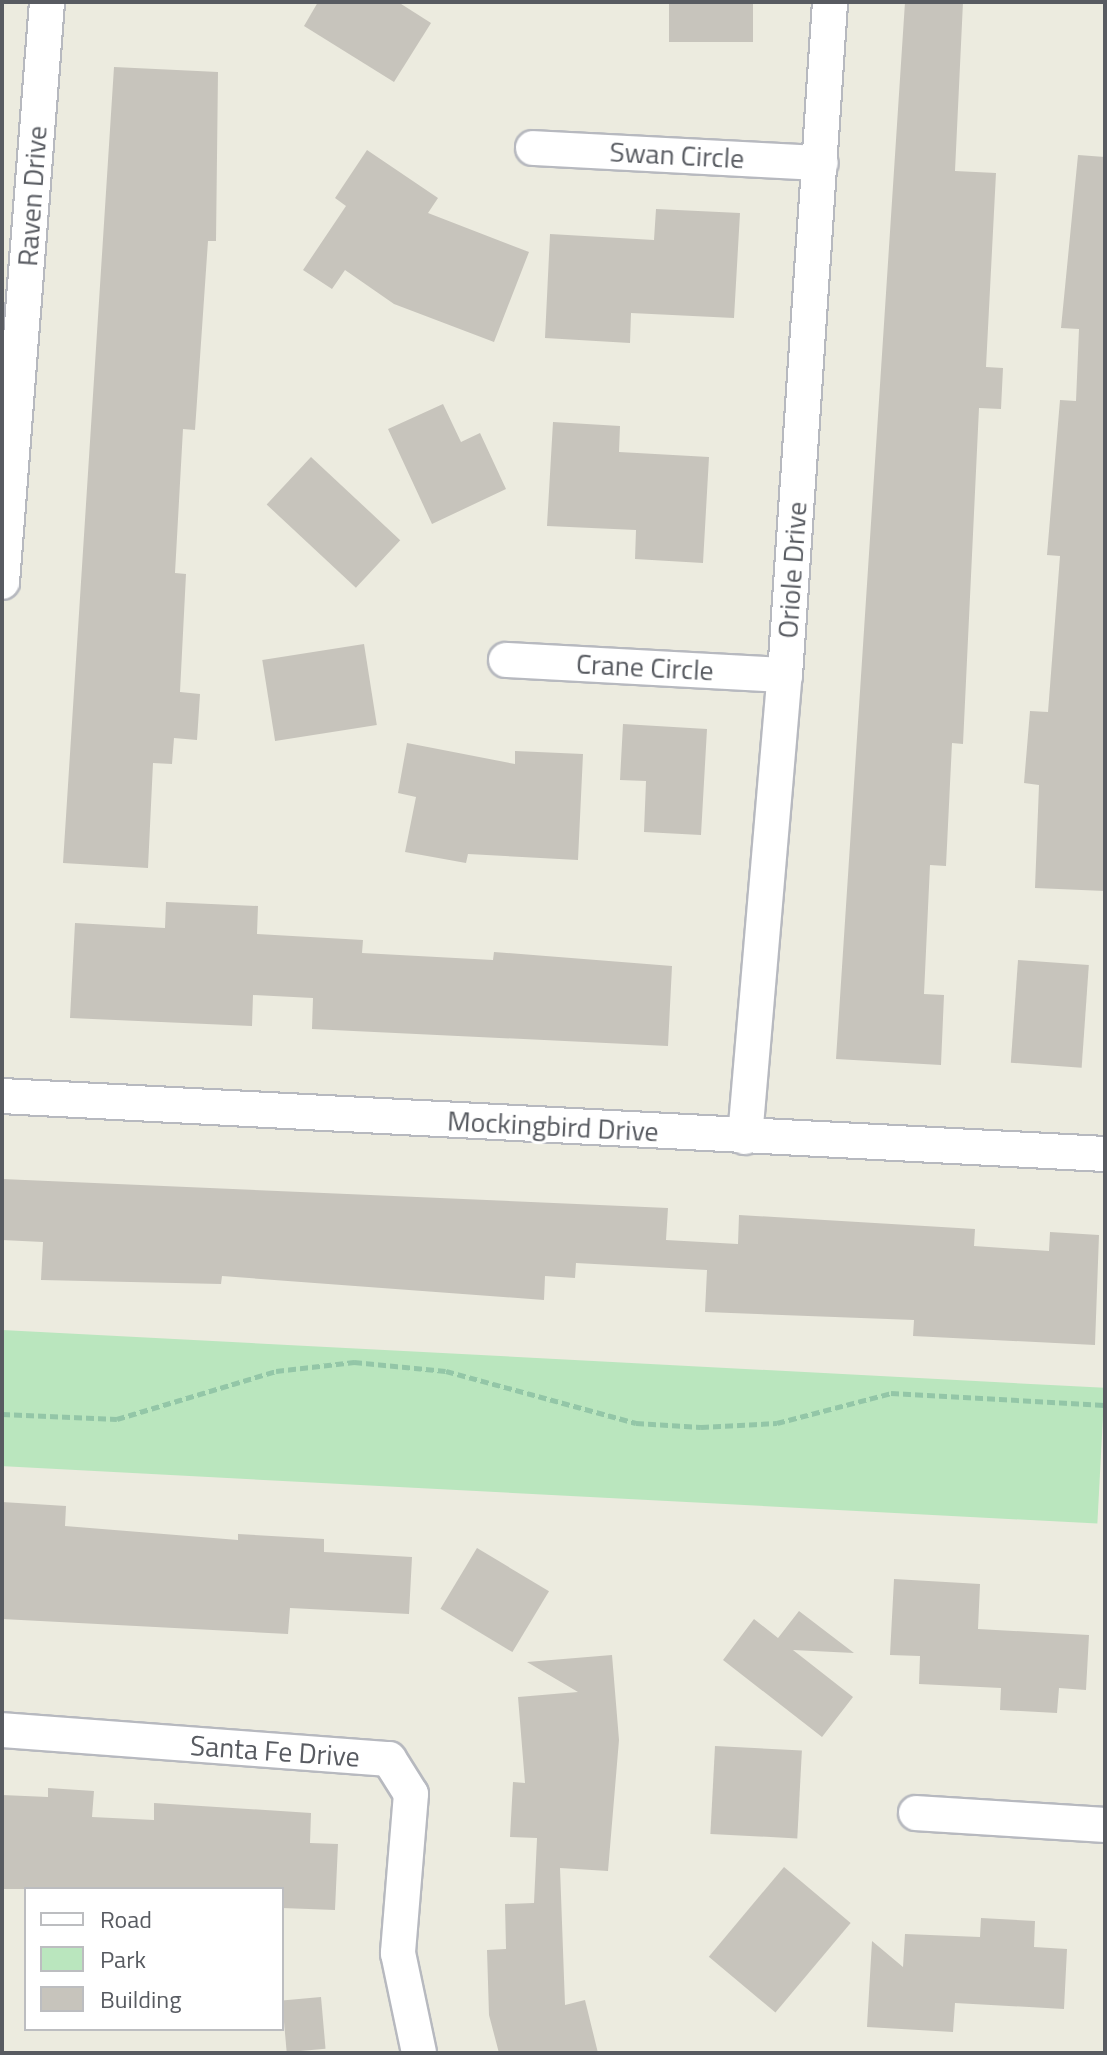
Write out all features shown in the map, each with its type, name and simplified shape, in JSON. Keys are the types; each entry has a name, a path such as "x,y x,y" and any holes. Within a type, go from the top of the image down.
{"street":[{"name":"Raven Drive","path":"2,582 47,2"},
{"name":"Oriole Drive","path":"745,1137 785,675 830,2"},
{"name":"Swan Circle","path":"533,148 821,163"},
{"name":"Crane Circle","path":"506,660 785,675"},
{"name":"Mockingbird Drive","path":"2,1096 1105,1154"},
{"name":"Santa Fe Drive","path":"2,1730 389,1759 411,1794 398,1953 419,2053"},
{"path":"916,1813 1105,1825"}],"path":[{"path":"2,1414 117,1419 276,1371 354,1362 446,1371 636,1423 701,1427 777,1423 891,1393 1105,1405"}],"green space":[{"path":"2,1330 1104,1388 1097,1524 2,1466"}],"building":[{"path":"318,2 398,2 431,23 394,82 304,26"},
{"path":"669,2 753,2 753,42 669,42"},
{"path":"905,2 963,2 955,171 996,173 986,367 1003,368 1001,409 979,408 963,744 952,743 946,866 930,865 924,994 944,995 941,1065 836,1059"},
{"path":"114,67 218,72 216,241 208,241 195,430 183,429 175,573 186,574 180,692 200,694 197,740 174,738 172,764 153,763 148,868 63,863"},
{"path":"367,150 438,198 428,213 529,252 494,342 394,304 345,270 332,289 303,270 346,206 335,198"},
{"path":"1078,155 1105,157 1105,891 1035,888 1039,785 1024,783 1030,711 1048,712 1060,556 1047,555 1060,400 1076,401 1079,329 1061,328"},
{"path":"656,209 740,213 734,318 631,313 630,343 545,338 550,234 654,240"},
{"path":"443,404 461,442 480,433 506,489 432,524 388,429"},
{"path":"553,422 620,426 619,452 709,457 703,563 635,559 636,530 547,526"},
{"path":"311,457 400,540 356,588 267,505"},
{"path":"364,644 377,725 275,741 262,660"},
{"path":"623,724 707,729 701,835 644,832 646,781 620,780"},
{"path":"407,743 515,764 515,751 583,754 578,860 468,854 466,863 405,852 416,797 398,793"},
{"path":"166,902 258,906 257,934 363,940 362,953 493,960 494,952 672,966 668,1046 312,1029 313,998 253,995 252,1026 70,1018 75,923 165,928"},
{"path":"1018,960 1089,965 1082,1068 1011,1063"},
{"path":"2,1179 668,1208 666,1240 738,1244 739,1215 975,1229 974,1246 1049,1251 1050,1232 1099,1235 1095,1345 913,1336 914,1320 705,1312 707,1270 576,1263 575,1278 545,1276 544,1300 222,1276 221,1284 41,1280 43,1242 2,1240"},
{"path":"2,1502 66,1506 65,1526 238,1540 238,1534 324,1539 324,1552 412,1557 409,1614 290,1608 288,1634 2,1619"},
{"path":"477,1548 549,1591 512,1652 440,1609"},
{"path":"894,1579 980,1584 978,1629 1089,1635 1086,1690 1059,1688 1057,1713 1000,1710 1001,1688 919,1684 920,1656 890,1655"},
{"path":"799,1611 854,1653 793,1650 853,1697 822,1737 723,1660 754,1619 778,1638"},
{"path":"612,1655 619,1740 608,1871 560,1868 565,2005 585,2000 598,2053 499,2053 489,2015 487,1950 506,1949 505,1904 534,1903 537,1838 510,1837 513,1782 525,1783 518,1697 578,1692 527,1662"},
{"path":"715,1746 802,1751 797,1838 710,1834"},
{"path":"48,1788 94,1791 92,1817 154,1820 154,1803 311,1813 310,1843 338,1844 335,1910 284,1908 284,1887 2,1889 2,1795 48,1797"},
{"path":"784,1867 851,1923 775,2013 709,1957"},
{"path":"981,1918 1035,1921 1034,1947 1067,1949 1064,2009 955,2003 953,2032 867,2027 872,1941 903,1967 905,1934 980,1937"},
{"path":"321,1997 326,2049 287,2052 284,2000"}]}
